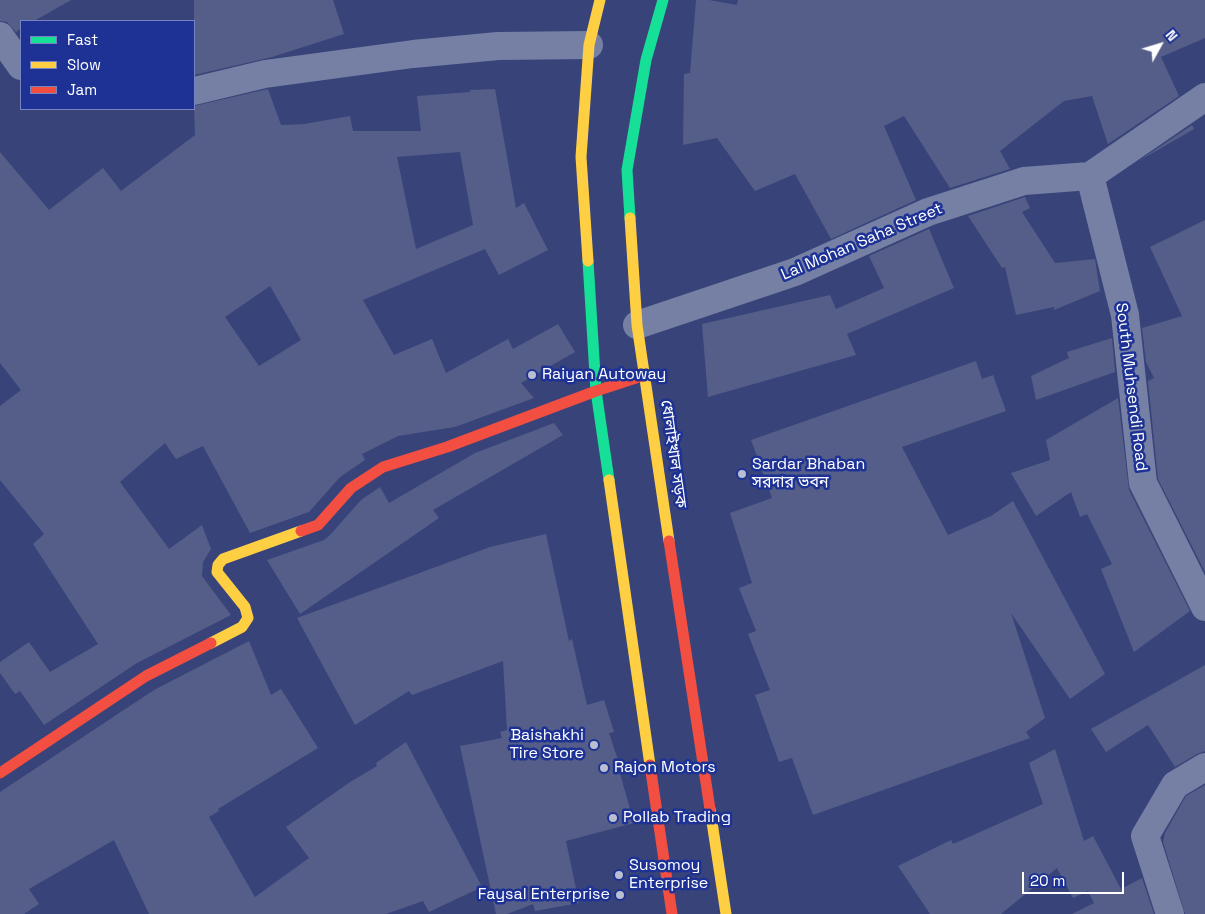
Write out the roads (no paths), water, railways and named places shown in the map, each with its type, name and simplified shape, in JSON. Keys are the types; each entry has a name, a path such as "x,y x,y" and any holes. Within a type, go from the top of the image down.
{"main road":[{"path":"600,0 589,45 581,158 596,391 672,914"},
{"name":"ধোলাইখাল সড়ক","path":"664,0 646,60 627,170 637,325 726,914"},
{"path":"0,773 146,676 242,627 248,618 245,608 217,572 218,565 224,559 318,525 351,488 383,467 447,447 596,391 646,375"}],"street":[{"path":"0,36 20,65"},
{"path":"195,91 265,74 413,54 498,46 589,45"},
{"path":"1090,176 1205,97"},
{"name":"Lal Mohan Saha Street","path":"637,325 795,272 928,212 1024,181 1090,176"},
{"name":"South Muhsendi Road","path":"1090,176 1125,315 1143,483 1205,607"},
{"path":"1170,914 1145,836 1175,785 1205,767"}],"place":[{"name":"Raiyan Autoway","path":"532,375"},
{"name":"Sardar Bhaban সরদার ভবন","path":"742,474"},
{"name":"Baishakhi Tire Store","path":"594,745"},
{"name":"Rajon Motors","path":"604,768"},
{"name":"Pollab Trading","path":"613,818"},
{"name":"Susomoy Enterprise","path":"619,875"},
{"name":"Faysal Enterprise","path":"620,895"}]}
